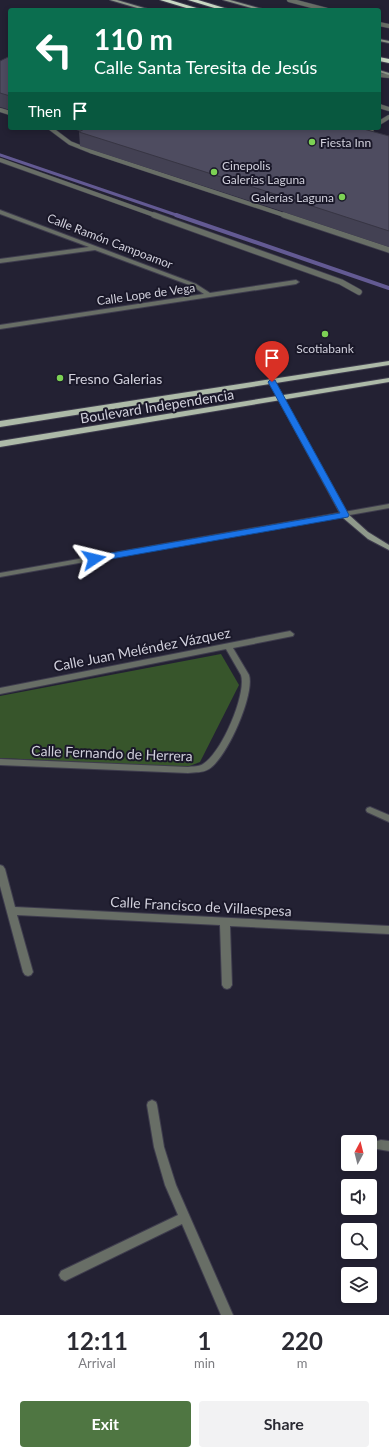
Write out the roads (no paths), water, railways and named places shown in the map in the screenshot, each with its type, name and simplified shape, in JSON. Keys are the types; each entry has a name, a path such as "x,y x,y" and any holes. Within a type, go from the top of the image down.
{"highway":[{"path":"163,0 193,8"},
{"path":"190,0 220,8"}],"main road":[{"name":"Boulevard Independencia","path":"0,424 389,363"},
{"name":"Boulevard Independencia","path":"0,444 281,399 389,380"},
{"path":"0,429 30,419"}],"street":[{"path":"112,0 142,8"},
{"path":"225,0 256,8"},
{"name":"Calle Ramón Campoamor","path":"0,212 194,285 210,296"},
{"path":"0,261 97,248"},
{"name":"Calle Lope de Vega","path":"0,327 296,282"},
{"path":"272,382 345,515 375,542 389,548"},
{"path":"0,575 389,506"},
{"name":"Calle Juan Meléndez Vázquez","path":"0,691 290,634"},
{"name":"Calle Fernando de Herrera","path":"0,762 188,770 206,767 219,756 242,705 246,689 245,677 228,646"},
{"path":"370,810 389,820"},
{"path":"0,869 28,972"},
{"name":"Calle Francisco de Villaespesa","path":"11,911 389,930"},
{"path":"225,922 226,985"},
{"path":"152,1105 159,1147 171,1185 227,1315"},
{"path":"65,1275 185,1217"}],"lane":[{"path":"289,0 319,8"},
{"path":"53,130 70,143 90,151 389,250"},
{"path":"372,130 372,134 389,140"},
{"path":"0,160 341,282 359,292"}],"waterway":[{"path":"0,155 179,216"},
{"path":"176,215 389,288"}],"place":[{"name":"Fiesta Inn","path":"312,142"},
{"name":"Cinepolis Galerías Laguna","path":"214,172"},
{"name":"Galerías Laguna","path":"342,197"},
{"name":"Scotiabank","path":"325,334"},
{"name":"Fresno Galerias","path":"60,378"}]}
